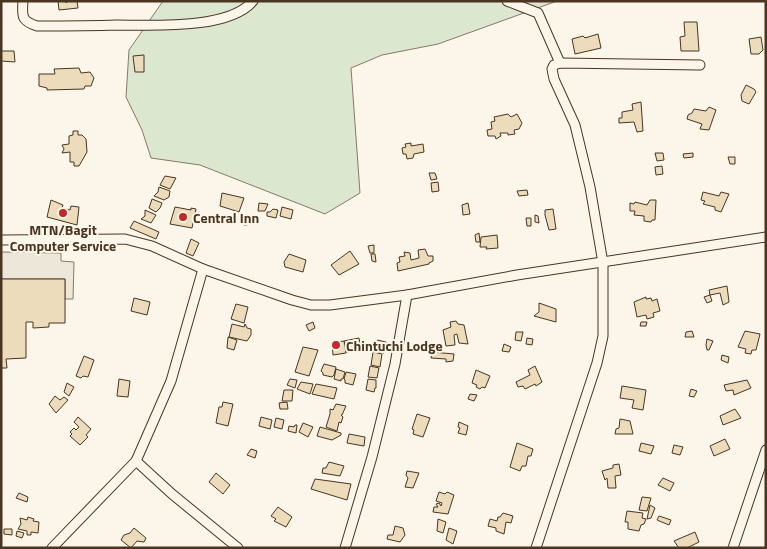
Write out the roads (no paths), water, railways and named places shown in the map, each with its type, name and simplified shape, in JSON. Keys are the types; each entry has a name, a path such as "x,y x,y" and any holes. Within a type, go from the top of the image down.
{"street":[{"path":"23,1 22,16 27,23 37,26 178,25 219,19 239,12 253,1"},
{"path":"507,1 538,13 560,63"},
{"path":"536,548 599,354 603,336 603,263 590,187 575,125 552,70 554,65 560,63 700,66"},
{"path":"1,240 125,239 152,246 203,269 311,305 347,304 517,275 766,237"},
{"path":"52,548 136,461 171,381 203,269"},
{"path":"345,548 372,457 395,364 407,295"},
{"path":"733,548 766,450"},
{"path":"136,461 172,494 238,548"}],"place":[{"name":"MTN/Bagit Computer Service","path":"63,213"},
{"name":"Central Inn","path":"183,217"},
{"name":"Chintuchi Lodge","path":"336,345"}]}
